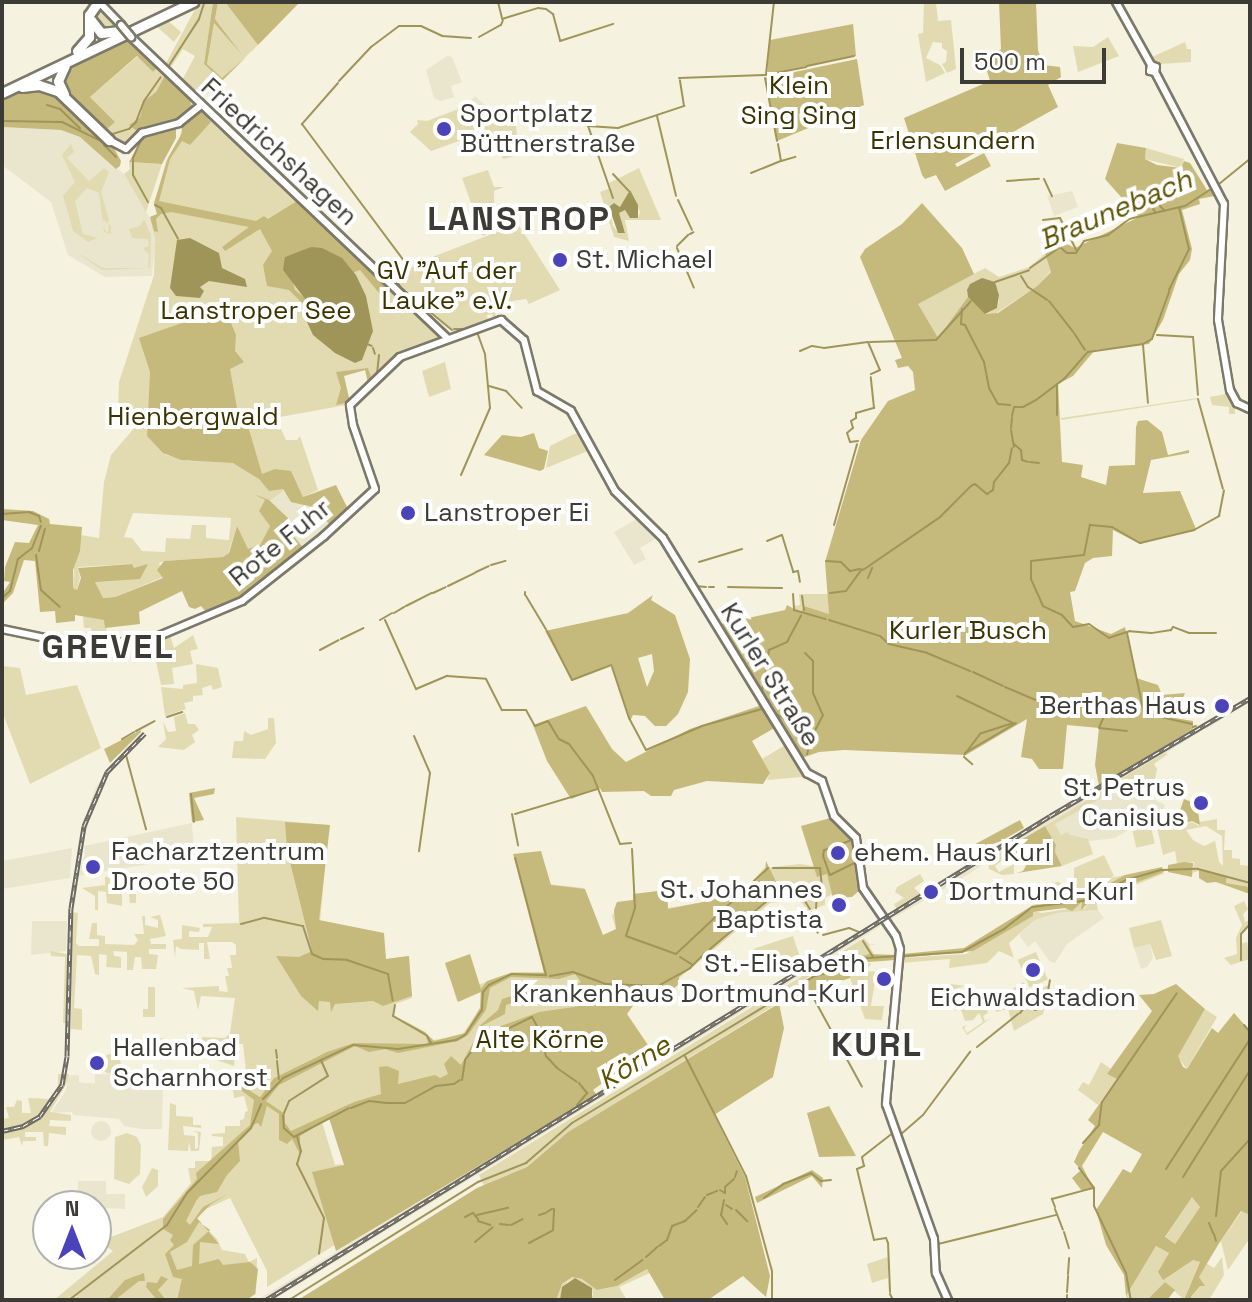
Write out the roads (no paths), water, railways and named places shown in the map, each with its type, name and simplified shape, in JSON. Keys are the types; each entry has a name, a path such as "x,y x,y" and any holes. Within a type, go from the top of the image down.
{"highway":[{"path":"99,3 92,14 94,27 105,34 181,2"},
{"path":"2,91 193,2"},
{"path":"77,51 89,37 89,15 99,3"},
{"path":"2,91 121,28"},
{"path":"70,60 59,73 59,88 107,137"},
{"path":"2,91 28,86 53,89 107,137"}],"main road":[{"path":"1116,2 1224,204 1217,314 1231,394 1250,409"},
{"path":"99,3 121,28"},
{"name":"Friedrichshagen","path":"121,28 447,338"},
{"path":"107,137 121,147 145,132 174,125 200,104"},
{"name":"Kurler Straße","path":"447,338 501,320 524,340 537,391 571,411 615,491 663,538 807,773 822,781 834,816 856,838 863,888 896,936 899,956 885,1096 898,1142 914,1177 922,1212 934,1239 936,1273 948,1300"},
{"name":"Rote Fuhr","path":"2,629 74,644 151,640 238,604 324,536 375,489 349,406 398,359 447,338"}],"waterway":[{"path":"498,2 502,18"},
{"path":"766,74 774,2"},
{"path":"168,67 199,19 204,4"},
{"path":"502,19 538,8 546,9 553,14 560,41 613,24"},
{"path":"479,37 501,25 503,20"},
{"path":"339,81 371,47 399,26 421,26 442,36 471,38"},
{"path":"807,66 854,56"},
{"path":"679,78 765,75 806,67"},
{"path":"109,135 129,129 136,122 144,101 161,77"},
{"path":"765,78 777,141"},
{"path":"613,198 588,126 618,128 684,106 680,80"},
{"path":"338,83 302,124 407,265"},
{"path":"47,105 60,109 80,128"},
{"path":"657,116 676,196"},
{"path":"2,121 62,122 103,142"},
{"path":"105,139 104,145 116,157"},
{"path":"141,140 133,158 133,175 148,202"},
{"path":"778,144 781,161 795,157"},
{"name":"Braunebach","path":"1219,184 1250,159"},
{"path":"751,173 781,161"},
{"path":"613,174 629,191"},
{"path":"1007,181 1039,179"},
{"path":"1044,179 1052,196"},
{"name":"Braunebach","path":"1030,268 1060,247 1067,253 1076,253 1084,241 1108,235 1129,219 1185,206 1213,188"},
{"path":"678,200 692,230"},
{"path":"1156,213 1153,209 1158,204 1164,210"},
{"path":"155,205 161,208 178,239"},
{"path":"1169,290 1189,249 1179,207"},
{"path":"1043,220 1060,218 1077,251"},
{"path":"690,234 694,232"},
{"path":"677,246 688,235"},
{"path":"677,248 694,288"},
{"name":"Braunebach","path":"995,282 1029,270"},
{"path":"403,273 395,278 401,288 452,330"},
{"path":"1021,276 1028,287 1047,300"},
{"path":"1012,416 1014,407 1023,407 1036,400 1065,378 1088,352 1143,344 1152,339 1169,292"},
{"name":"Braunebach","path":"870,342 936,340 971,301"},
{"path":"1049,301 1073,332"},
{"path":"962,309 961,324 965,325 984,362 989,388 998,404 1010,405"},
{"path":"454,329 465,329"},
{"path":"461,475 490,408 485,354 477,332"},
{"path":"1074,333 1085,350"},
{"path":"1157,335 1193,337 1198,395"},
{"name":"Braunebach","path":"800,351 812,346 824,348 868,342 880,370 871,374"},
{"path":"367,344 372,346"},
{"path":"1143,345 1148,403"},
{"path":"373,348 375,354"},
{"path":"377,374 379,355"},
{"path":"858,441 850,442 847,433 853,428 851,421 856,418 856,413 874,408 871,377"},
{"path":"1057,384 1057,415"},
{"path":"489,386 506,391 522,408"},
{"path":"1198,399 1223,489"},
{"path":"1011,428 1012,418"},
{"path":"1011,430 1014,447"},
{"path":"834,525 857,444"},
{"path":"1014,444 1021,450 1022,460 1028,462"},
{"path":"863,570 940,517 971,486 975,484 987,494 993,490 994,482 1009,463 1012,448"},
{"path":"1030,462 1039,463"},
{"path":"1216,633 1189,633 1173,627 1151,633 1130,631 1109,638 1089,624 1073,627 1062,615 1043,606 1031,579 1031,561 1084,555 1090,525 1112,527 1140,543 1194,530 1219,516 1224,490"},
{"path":"2,514 29,512 39,516 41,522"},
{"path":"2,598 10,591 18,559 32,548 41,526"},
{"path":"39,551 45,529"},
{"path":"767,541 782,535 793,572 798,571 800,582"},
{"path":"699,562 742,549"},
{"path":"36,555 41,590 60,607"},
{"path":"491,565 505,561"},
{"path":"826,561 841,562 850,571 860,569"},
{"path":"476,572 489,566"},
{"path":"868,578 872,568"},
{"path":"830,593 846,591 862,569"},
{"path":"448,586 475,573"},
{"path":"695,586 706,587"},
{"path":"433,593 446,587"},
{"path":"709,587 714,587"},
{"path":"728,587 782,588"},
{"path":"406,606 432,593"},
{"path":"793,594 794,610 826,619"},
{"path":"526,596 546,629"},
{"path":"802,596 804,610"},
{"path":"394,613 404,607"},
{"path":"380,620 392,613"},
{"path":"768,656 769,650 787,642 801,616"},
{"path":"385,620 416,689 447,676 486,679 502,710 526,710 535,726 548,721 559,739 569,744 593,776 620,844 631,843"},
{"path":"829,620 970,671"},
{"path":"341,639 364,628"},
{"path":"547,631 572,680 611,665"},
{"path":"1127,633 1144,714"},
{"path":"320,650 339,640"},
{"path":"805,653 813,661 813,693 823,715 812,737"},
{"path":"761,696 768,659"},
{"path":"612,667 629,718 646,750 702,726 765,708"},
{"path":"973,672 1003,686"},
{"path":"1005,687 1041,702 1138,713"},
{"path":"957,696 1013,723 980,734 964,755"},
{"path":"772,711 812,737 807,754"},
{"path":"167,717 182,712"},
{"path":"1106,712 1099,728 1127,731"},
{"path":"1152,715 1192,724"},
{"path":"136,731 155,721"},
{"path":"965,753 1016,723"},
{"path":"122,739 134,732"},
{"path":"414,736 430,773 419,851"},
{"path":"126,755 146,829"},
{"path":"964,757 972,764"},
{"path":"515,814 598,789"},
{"path":"191,794 194,822"},
{"path":"512,814 518,845"},
{"path":"852,840 824,850 823,856 830,875 855,863"},
{"path":"632,849 635,908 626,936 676,954 768,868"},
{"name":"Alte Körne","path":"263,1099 283,1078 353,1045 398,1049 456,1040 465,1035 482,1010 483,992 489,985 512,974 546,975 515,858"},
{"path":"773,868 820,868 822,888 817,894 816,908"},
{"name":"Körne","path":"903,956 962,952 1004,929 1032,907 1083,901 1126,880 1162,870 1198,869 1250,883"},
{"name":"Alte Körne","path":"710,949 767,901 778,897 803,898 810,909"},
{"name":"Alte Körne","path":"811,912 812,922"},
{"path":"241,924 264,918"},
{"path":"265,918 303,926 312,954 323,959 347,960 388,974 393,1001"},
{"path":"1241,960 1241,934 1250,924"},
{"name":"Alte Körne","path":"813,925 818,933"},
{"name":"Alte Körne","path":"823,935 849,928 859,932"},
{"name":"Alte Körne","path":"863,941 873,957"},
{"name":"Alte Körne","path":"550,976 573,972 606,984 658,986 690,968 705,953"},
{"name":"Körne","path":"289,1300 478,1182 526,1163 572,1123 815,976 844,968 855,959 897,956"},
{"path":"680,957 693,965"},
{"path":"1048,991 1050,980"},
{"path":"1083,1143 1099,1125 1102,1102 1177,993"},
{"path":"1020,1013 1028,1003 1035,1010 1042,1007 1047,994"},
{"path":"813,997 862,1087"},
{"path":"395,1005 393,1016 427,1036 431,1043"},
{"path":"977,1047 1018,1014"},
{"path":"462,1080 465,1060 478,1043 532,1017 541,1033 546,1056 577,1082"},
{"path":"1244,1025 1250,1032"},
{"path":"1166,1169 1250,1039"},
{"path":"276,1050 277,1058"},
{"path":"900,1135 923,1115 970,1052"},
{"path":"685,1056 746,1176 772,1271 772,1300"},
{"path":"284,1113 289,1101 328,1076 321,1060"},
{"path":"277,1061 279,1079"},
{"path":"1183,1177 1250,1070"},
{"path":"388,1103 405,1103 436,1086 454,1084 460,1080"},
{"path":"577,1105 587,1093 579,1083"},
{"path":"351,1108 369,1101 387,1103"},
{"name":"Alte Körne","path":"69,1300 167,1225 187,1193 251,1128 261,1104"},
{"path":"283,1115 284,1128 294,1137 349,1108"},
{"path":"890,1292 888,1243 886,1238 874,1240 857,1169 864,1166 862,1157 891,1134"},
{"path":"297,1136 301,1151 297,1164 324,1218 319,1254"},
{"path":"1216,1216 1221,1171 1250,1139"},
{"path":"1079,1168 1094,1188 1094,1206 1126,1273 1131,1300"},
{"path":"735,1177 737,1171"},
{"path":"764,1198 783,1184 811,1173 821,1181 831,1180"},
{"path":"720,1190 725,1193 725,1187 734,1179"},
{"path":"1055,1207 1052,1199 1093,1188"},
{"path":"707,1195 717,1191"},
{"path":"698,1207 705,1197"},
{"path":"724,1200 721,1215 727,1224"},
{"path":"726,1205 732,1209"},
{"path":"477,1215 508,1208"},
{"path":"547,1212 552,1209"},
{"path":"529,1243 553,1230 554,1209"},
{"path":"1055,1209 1063,1230"},
{"path":"659,1246 667,1240 672,1226 685,1221 697,1210"},
{"path":"736,1210 747,1221"},
{"path":"465,1217 473,1213 478,1219"},
{"path":"539,1215 546,1213"},
{"path":"938,1244 1056,1215"},
{"path":"511,1225 523,1219"},
{"path":"478,1221 490,1225"},
{"path":"1209,1223 1213,1233"},
{"path":"500,1224 509,1225"},
{"path":"475,1242 493,1227"},
{"path":"1064,1232 1069,1248"},
{"path":"1214,1234 1216,1241"},
{"path":"646,1257 654,1250"},
{"path":"1068,1274 1069,1258"},
{"path":"615,1280 643,1260"},
{"path":"1067,1292 1068,1276"},
{"path":"890,1294 893,1300"},
{"path":"1067,1295 1067,1300"}],"railway":[{"path":"266,1300 1050,816 1250,698"},
{"path":"2,1131 23,1126 40,1116 62,1085 67,1056 71,908 84,826 107,772 145,733"}],"place":[{"name":"Sportplatz Büttnerstraße","path":"444,129"},
{"name":"St. Michael","path":"560,260"},
{"name":"Lanstroper Ei","path":"408,513"},
{"name":"Berthas Haus","path":"1222,706"},
{"name":"St. Petrus Canisius","path":"1201,803"},
{"name":"ehem. Haus Kurl","path":"838,853"},
{"name":"Facharztzentrum Droote 50","path":"93,867"},
{"name":"Dortmund-Kurl","path":"931,892"},
{"name":"St. Johannes Baptista","path":"839,905"},
{"name":"Eichwaldstadion","path":"1033,970"},
{"name":"St.-Elisabeth Krankenhaus Dortmund-Kurl","path":"884,979"},
{"name":"Hallenbad Scharnhorst","path":"97,1063"}],"district":[{"name":"LANSTROP","path":"519,219"},
{"name":"GREVEL","path":"108,647"},
{"name":"KURL","path":"877,1045"}],"park label":[{"name":"Klein Sing Sing","path":"799,101"},
{"name":"Erlensundern","path":"953,141"},
{"name":"GV \"Auf der Lauke\" e.V.","path":"447,286"},
{"name":"Lanstroper See","path":"256,311"},
{"name":"Hienbergwald","path":"193,417"},
{"name":"Kurler Busch","path":"968,631"}]}
